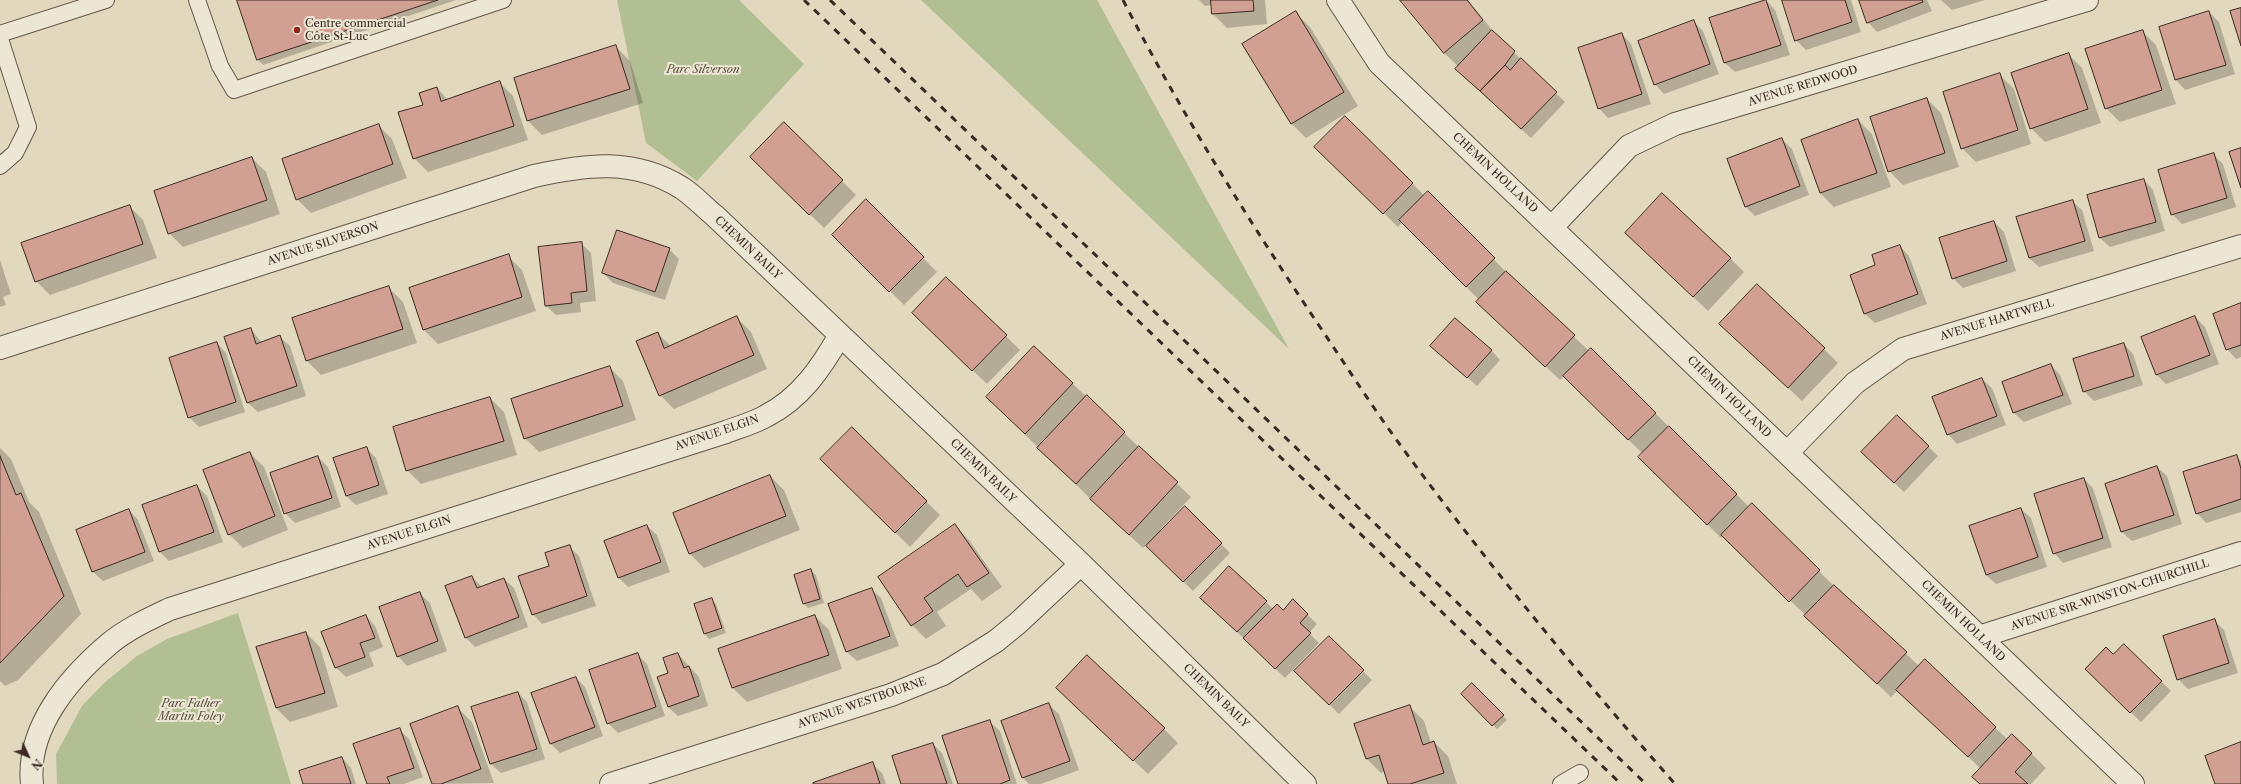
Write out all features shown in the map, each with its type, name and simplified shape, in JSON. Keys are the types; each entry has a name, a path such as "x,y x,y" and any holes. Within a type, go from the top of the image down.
{"street":[{"name":"CHEMIN HOLLAND","path":"1338,0 1379,63 2134,784"},
{"name":"AVENUE REDWOOD","path":"1552,227 1629,146 1675,124 2087,0"},
{"name":"AVENUE SILVERSON","path":"0,348 534,176 577,166 613,165 649,173"},
{"name":"CHEMIN BAILY","path":"649,173 682,188 720,221 1081,564 1305,784"},
{"name":"AVENUE HARTWELL","path":"1787,453 1855,383 1903,349 2241,246"},
{"name":"AVENUE ELGIN","path":"32,784 32,762 36,744 45,720 59,697 109,644 138,624 170,608 726,432 766,416 799,394 819,371 840,335"},
{"name":"AVENUE SIR-WINSTON-CHURCHILL","path":"1979,637 2241,553"},
{"name":"AVENUE WESTBOURNE","path":"611,784 891,695 943,674 996,641 1018,624 1081,564"}],"lane":[{"path":"0,34 106,0"},
{"path":"197,0 220,66 234,90 503,0"},
{"path":"0,38 28,127 15,153 0,166"},
{"path":"1561,784 1580,773"}],"green space":[{"name":"Parc Silverson","path":"617,0 739,0 804,64 697,181 646,143"},
{"path":"921,0 1097,0 1289,349"},
{"name":"Parc Father Martin Foley","path":"238,613 291,784 57,784 56,754 82,706 104,683 137,656 167,639"}],"building":[{"name":"Centre commercial Côte St-Luc","path":"237,0 438,0 257,60"},
{"path":"1211,0 1253,0 1254,11 1212,14"},
{"path":"1400,0 1467,0 1483,20 1444,53"},
{"path":"1766,0 1781,45 1724,63 1709,18"},
{"path":"1782,0 1845,0 1852,22 1795,41"},
{"path":"1859,0 1922,0 1923,2 1867,23"},
{"path":"2241,8 2241,46 2230,11"},
{"path":"1296,11 1344,92 1291,124 1242,44"},
{"path":"2209,11 2226,65 2175,80 2159,27"},
{"path":"1694,20 1710,64 1654,85 1638,41"},
{"path":"1492,30 1515,51 1505,65 1480,91 1455,69"},
{"path":"2143,30 2162,90 2105,109 2085,49"},
{"path":"1622,33 1642,94 1598,109 1578,48"},
{"path":"616,45 630,89 527,121 514,78"},
{"path":"2069,53 2088,109 2030,129 2011,73"},
{"path":"1521,58 1557,92 1521,129 1480,91 1505,65 1510,70"},
{"path":"2000,73 2018,130 1961,149 1943,92"},
{"path":"500,81 514,126 413,159 398,112 423,105 419,93 437,87 441,101"},
{"path":"1927,98 1945,153 1888,172 1870,117"},
{"path":"1345,116 1413,183 1383,214 1314,147"},
{"path":"1858,119 1877,173 1820,193 1801,140"},
{"path":"784,122 843,180 809,215 750,157"},
{"path":"379,124 393,164 296,200 282,159"},
{"path":"1782,138 1800,186 1745,207 1727,159"},
{"path":"2241,148 2241,188 2229,152"},
{"path":"2214,153 2227,198 2171,215 2158,170"},
{"path":"252,157 267,200 168,234 154,191"},
{"path":"2144,179 2156,222 2099,238 2087,195"},
{"path":"1428,191 1495,258 1466,287 1399,220"},
{"path":"1662,193 1731,258 1693,297 1625,233"},
{"path":"866,199 924,257 889,292 832,235"},
{"path":"2073,200 2085,241 2029,258 2016,217"},
{"path":"130,205 143,244 35,282 21,243"},
{"path":"1994,221 2007,261 1952,279 1939,238"},
{"path":"617,230 670,248 655,292 602,273"},
{"path":"582,242 587,291 571,293 572,303 545,306 538,247"},
{"path":"1900,245 1918,294 1864,314 1850,275 1875,265 1872,255"},
{"path":"509,254 522,297 423,330 409,288"},
{"path":"1506,271 1575,335 1545,367 1476,302"},
{"path":"946,277 1007,335 972,371 912,313"},
{"path":"1757,284 1825,348 1788,388 1719,324"},
{"path":"389,286 403,329 306,361 292,318"},
{"path":"2241,303 2241,345 2226,350 2213,314"},
{"path":"737,316 754,355 659,396 636,341 658,332 664,348"},
{"path":"2195,316 2210,355 2156,375 2141,337"},
{"path":"1455,318 1492,350 1467,378 1430,346"},
{"path":"251,328 256,344 280,335 297,386 247,403 224,337"},
{"path":"217,342 236,402 188,418 169,358"},
{"path":"2124,343 2134,376 2083,392 2073,359"},
{"path":"1034,346 1073,383 1025,434 986,397"},
{"path":"1591,348 1656,413 1628,440 1563,376"},
{"path":"2051,364 2063,395 2013,413 2002,382"},
{"path":"610,366 623,406 524,439 511,399"},
{"path":"1982,378 1997,416 1947,435 1932,397"},
{"path":"1087,395 1125,432 1076,484 1037,448"},
{"path":"490,397 504,441 406,471 393,427"},
{"path":"1897,415 1929,446 1894,483 1861,452"},
{"path":"1669,426 1737,494 1707,525 1638,457"},
{"path":"852,427 927,501 895,533 820,459"},
{"path":"1139,446 1178,482 1129,535 1090,499"},
{"path":"367,447 379,485 346,496 333,458"},
{"path":"250,452 275,516 228,535 203,470"},
{"path":"2237,455 2241,469 2241,499 2196,514 2183,472"},
{"path":"0,456 16,495 21,493 64,596 0,663"},
{"path":"318,456 332,498 284,514 270,473"},
{"path":"2157,466 2174,515 2121,532 2105,484"},
{"path":"770,475 786,516 689,554 673,513"},
{"path":"2084,478 2103,538 2053,554 2034,494"},
{"path":"197,485 214,532 159,552 142,505"},
{"path":"1752,503 1820,570 1789,602 1721,535"},
{"path":"1185,506 1222,543 1183,582 1146,546"},
{"path":"2021,508 2038,557 1986,575 1969,526"},
{"path":"129,509 145,552 92,572 76,530"},
{"path":"955,524 989,573 967,587 958,574 924,598 933,611 911,626 878,577"},
{"path":"647,525 661,562 618,578 604,541"},
{"path":"570,545 587,596 532,615 518,576 549,566 545,553"},
{"path":"1229,566 1267,601 1237,632 1200,598"},
{"path":"811,569 820,599 803,604 794,575"},
{"path":"472,576 477,588 504,578 519,617 465,638 445,586"},
{"path":"1834,585 1907,652 1877,684 1804,616"},
{"path":"872,588 890,636 846,652 828,604"},
{"path":"420,592 438,641 397,657 379,607"},
{"path":"712,598 722,628 704,634 694,604"},
{"path":"1293,599 1308,614 1300,623 1311,633 1275,669 1243,638 1277,604 1283,610"},
{"path":"366,615 375,638 360,643 365,657 335,668 321,632"},
{"path":"815,615 829,655 732,688 718,649"},
{"path":"2215,619 2229,663 2177,680 2163,636"},
{"path":"306,632 325,693 276,708 256,647"},
{"path":"1329,636 1364,670 1329,705 1294,671"},
{"path":"2124,644 2162,681 2130,713 2085,669 2106,647 2113,654"},
{"path":"638,653 656,707 607,724 589,670"},
{"path":"678,653 684,668 689,666 699,696 668,707 657,677 668,673 663,658"},
{"path":"1087,655 1165,728 1133,761 1056,688"},
{"path":"1925,659 1996,727 1968,757 1896,690"},
{"path":"576,677 595,727 550,744 531,693"},
{"path":"1472,683 1504,715 1492,726 1461,694"},
{"path":"518,692 537,749 490,764 471,707"},
{"path":"1049,703 1070,761 1022,778 1001,721"},
{"path":"1410,705 1423,745 1434,741 1444,773 1410,784 1388,784 1379,755 1366,759 1354,724"},
{"path":"458,706 481,769 441,784 432,784 410,724"},
{"path":"990,720 1010,780 1000,784 958,784 942,736"},
{"path":"400,728 414,768 387,777 390,784 367,784 353,744"},
{"path":"2012,734 2032,753 2015,772 2028,784 1980,784 1972,777"},
{"path":"2241,742 2241,784 2215,784 2205,756"},
{"path":"933,743 947,784 901,784 892,756"},
{"path":"342,757 351,784 303,784 299,771"},
{"path":"873,762 880,784 813,784 813,783"}],"railway":[{"path":"804,0 1621,784"},
{"path":"830,0 1646,784"},
{"path":"1123,0 1168,84 1242,207 1391,432 1500,576 1604,702 1675,784"}],"place":[{"name":"Centre commercial Côte St-Luc","path":"297,30"}]}
